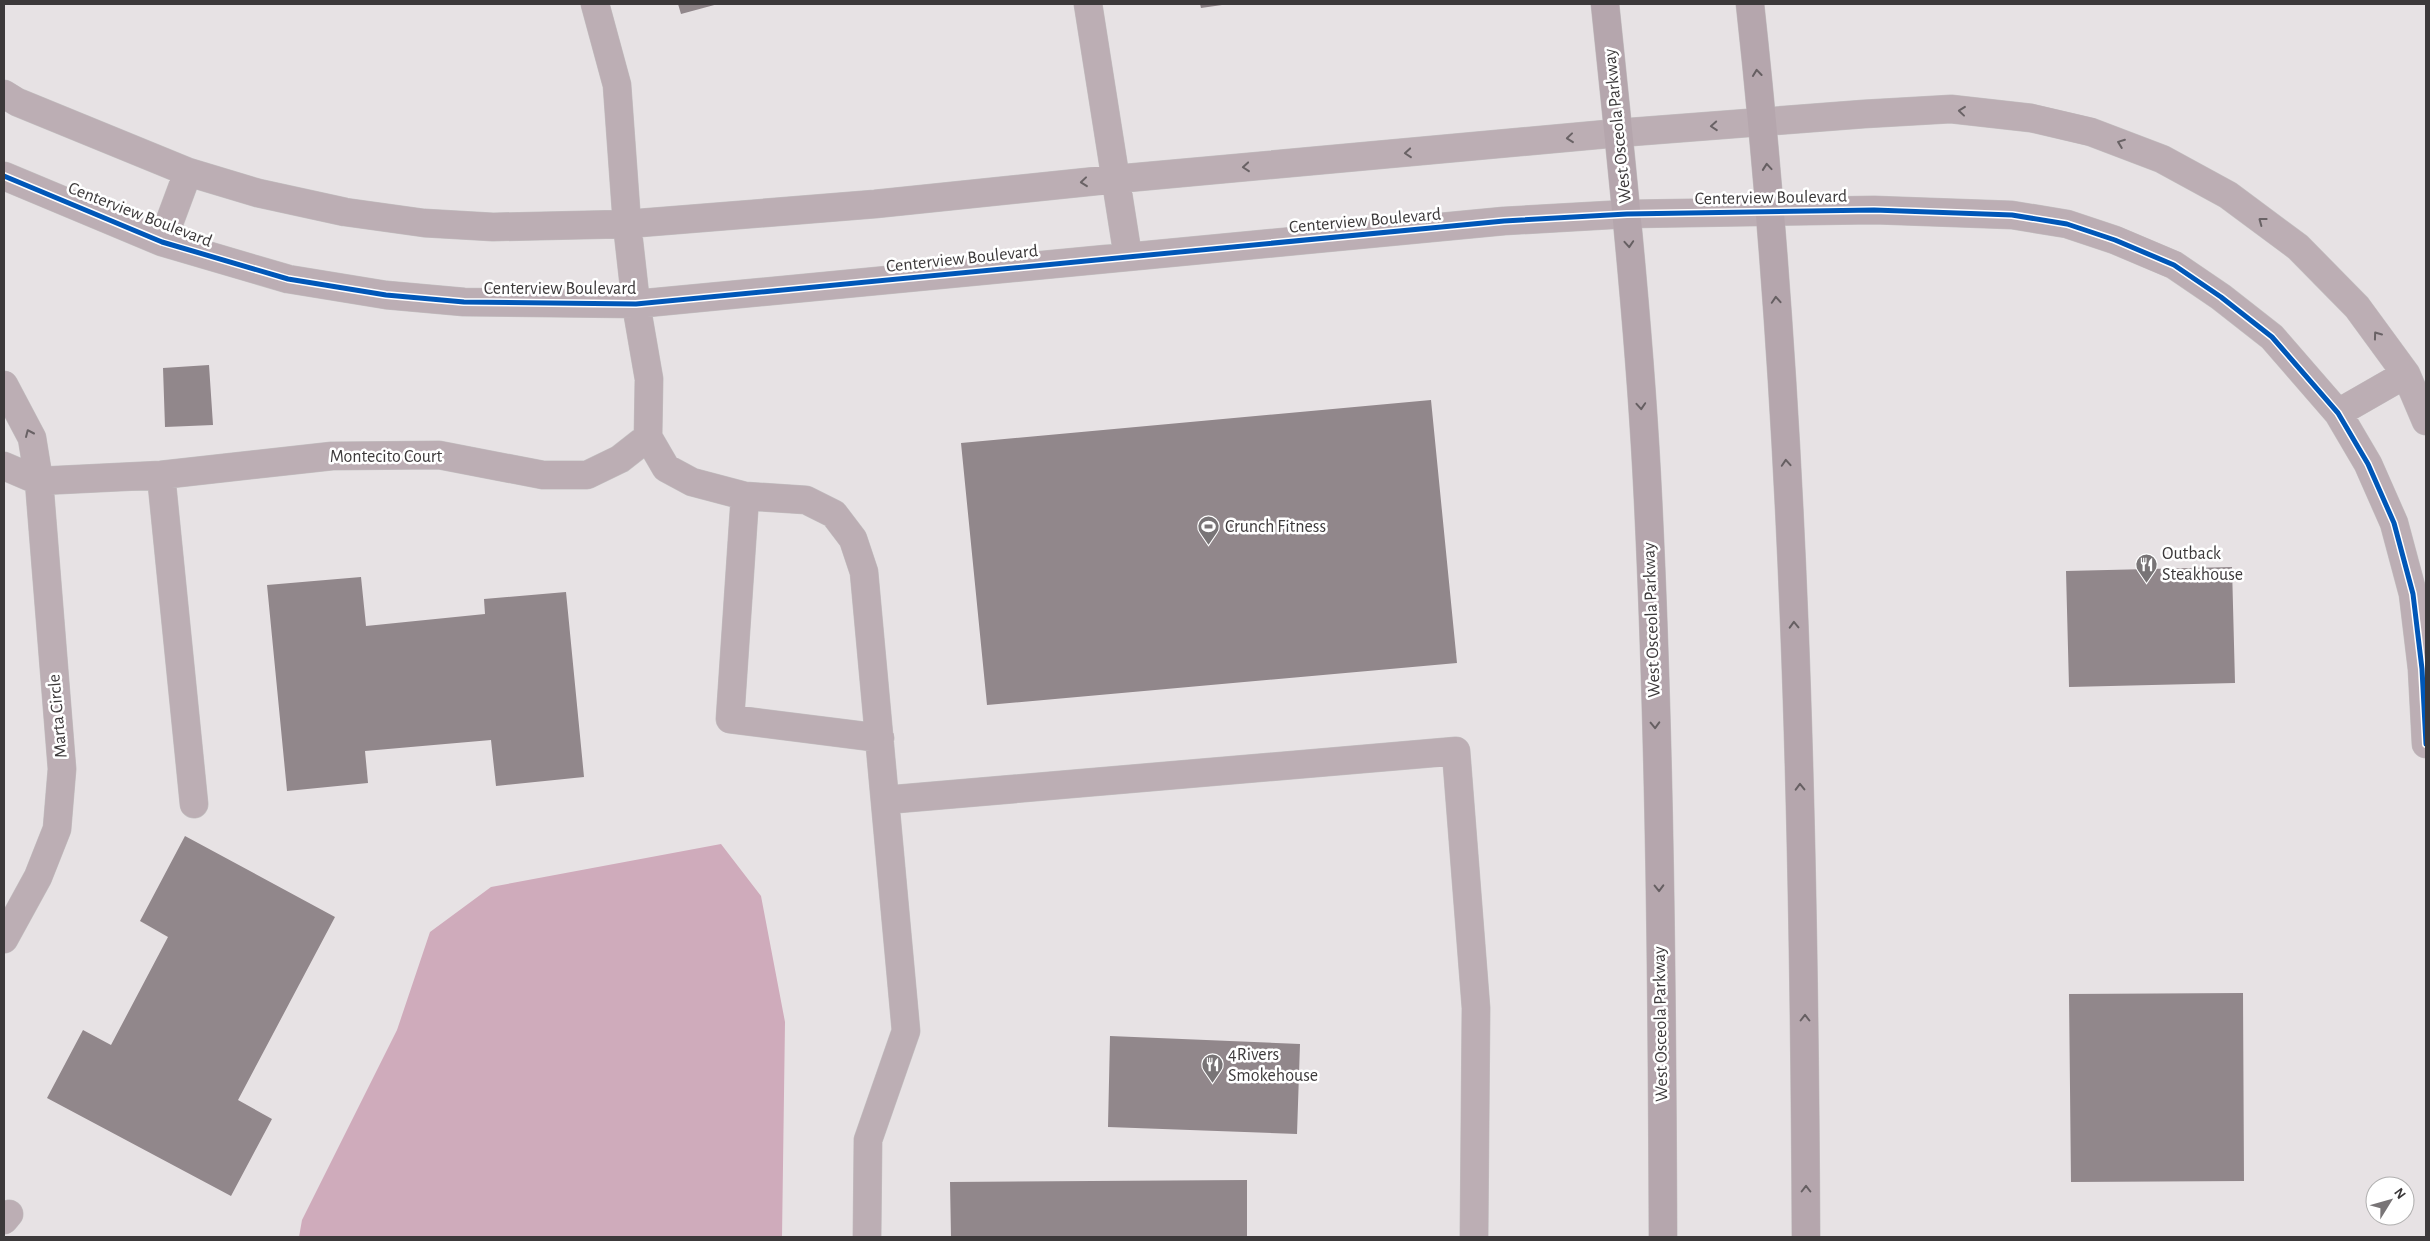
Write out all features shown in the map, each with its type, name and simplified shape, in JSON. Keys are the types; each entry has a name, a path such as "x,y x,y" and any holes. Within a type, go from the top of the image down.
{"main road":[{"name":"West Osceola Parkway","path":"1605,4 1627,214 1648,497 1659,834 1663,1237"},
{"path":"1750,4 1763,122 1770,211 1788,492 1800,756 1805,1001 1806,1237"}],"street":[{"path":"595,4 617,85 627,224 636,304 649,379 648,437 666,468 692,482 745,496 806,500 834,514 853,539 864,572 906,1031 868,1140 867,1237"},
{"path":"1088,4 1128,257"},
{"path":"4,94 17,102 188,172 258,193 345,212 424,223 493,227 627,224 875,204 1116,179 1618,133 1763,122 1951,110 2031,118 2091,132 2162,159 2228,195 2298,248 2357,307 2406,374 2426,421"},
{"path":"162,242 188,172"},
{"name":"Centerview Boulevard","path":"4,176 162,242 288,280 386,295 464,302 636,304 1504,221 1627,214 1874,210 2012,216 2068,224 2115,240 2174,265 2221,297 2272,337 2338,413 2368,464 2394,523 2412,594 2422,669 2426,744"},
{"path":"2338,413 2406,374"},
{"path":"4,385 32,438 39,481"},
{"name":"Montecito Court","path":"4,466 39,481 161,475 332,456 439,455 543,475 587,475 620,459 648,437"},
{"path":"161,475 194,804"},
{"name":"Marta Circle","path":"4,939 38,877 57,829 62,769 39,481"},
{"path":"745,496 730,719 880,738"},
{"path":"885,800 1456,751 1476,1008 1474,1237"}],"shaded area":[{"path":"721,844 761,896 785,1022 782,1237 299,1237 302,1220 397,1030 430,932 491,887"}],"building":[{"path":"678,4 718,4 681,14"},
{"path":"1200,4 1222,4 1222,5 1201,8"},
{"path":"209,365 213,425 165,427 163,368"},
{"path":"1431,400 1457,663 987,705 961,443"},
{"path":"2232,567 2235,683 2069,687 2066,571"},
{"path":"361,577 366,626 485,614 484,599 566,592 584,777 496,786 491,740 365,751 368,783 287,791 267,585"},
{"path":"185,836 335,917 238,1100 272,1119 231,1196 47,1098 83,1030 111,1045 168,937 140,921"},
{"path":"2243,993 2244,1181 2071,1182 2069,994"},
{"path":"1110,1036 1300,1044 1297,1134 1108,1127"},
{"path":"1247,1180 1247,1237 951,1237 950,1182"}],"cycle path":[{"path":"4,176 162,242 288,279 386,295 464,302 636,304 1504,221 1627,214 1874,210 2012,215 2067,224 2115,240 2174,265 2221,297 2272,337 2338,413 2368,464 2394,523 2413,594 2422,669 2426,744"}],"place":[{"name":"Crunch Fitness","path":"1209,546"},
{"name":"Outback Steakhouse","path":"2146,583"},
{"name":"4Rivers Smokehouse","path":"1212,1084"}]}
